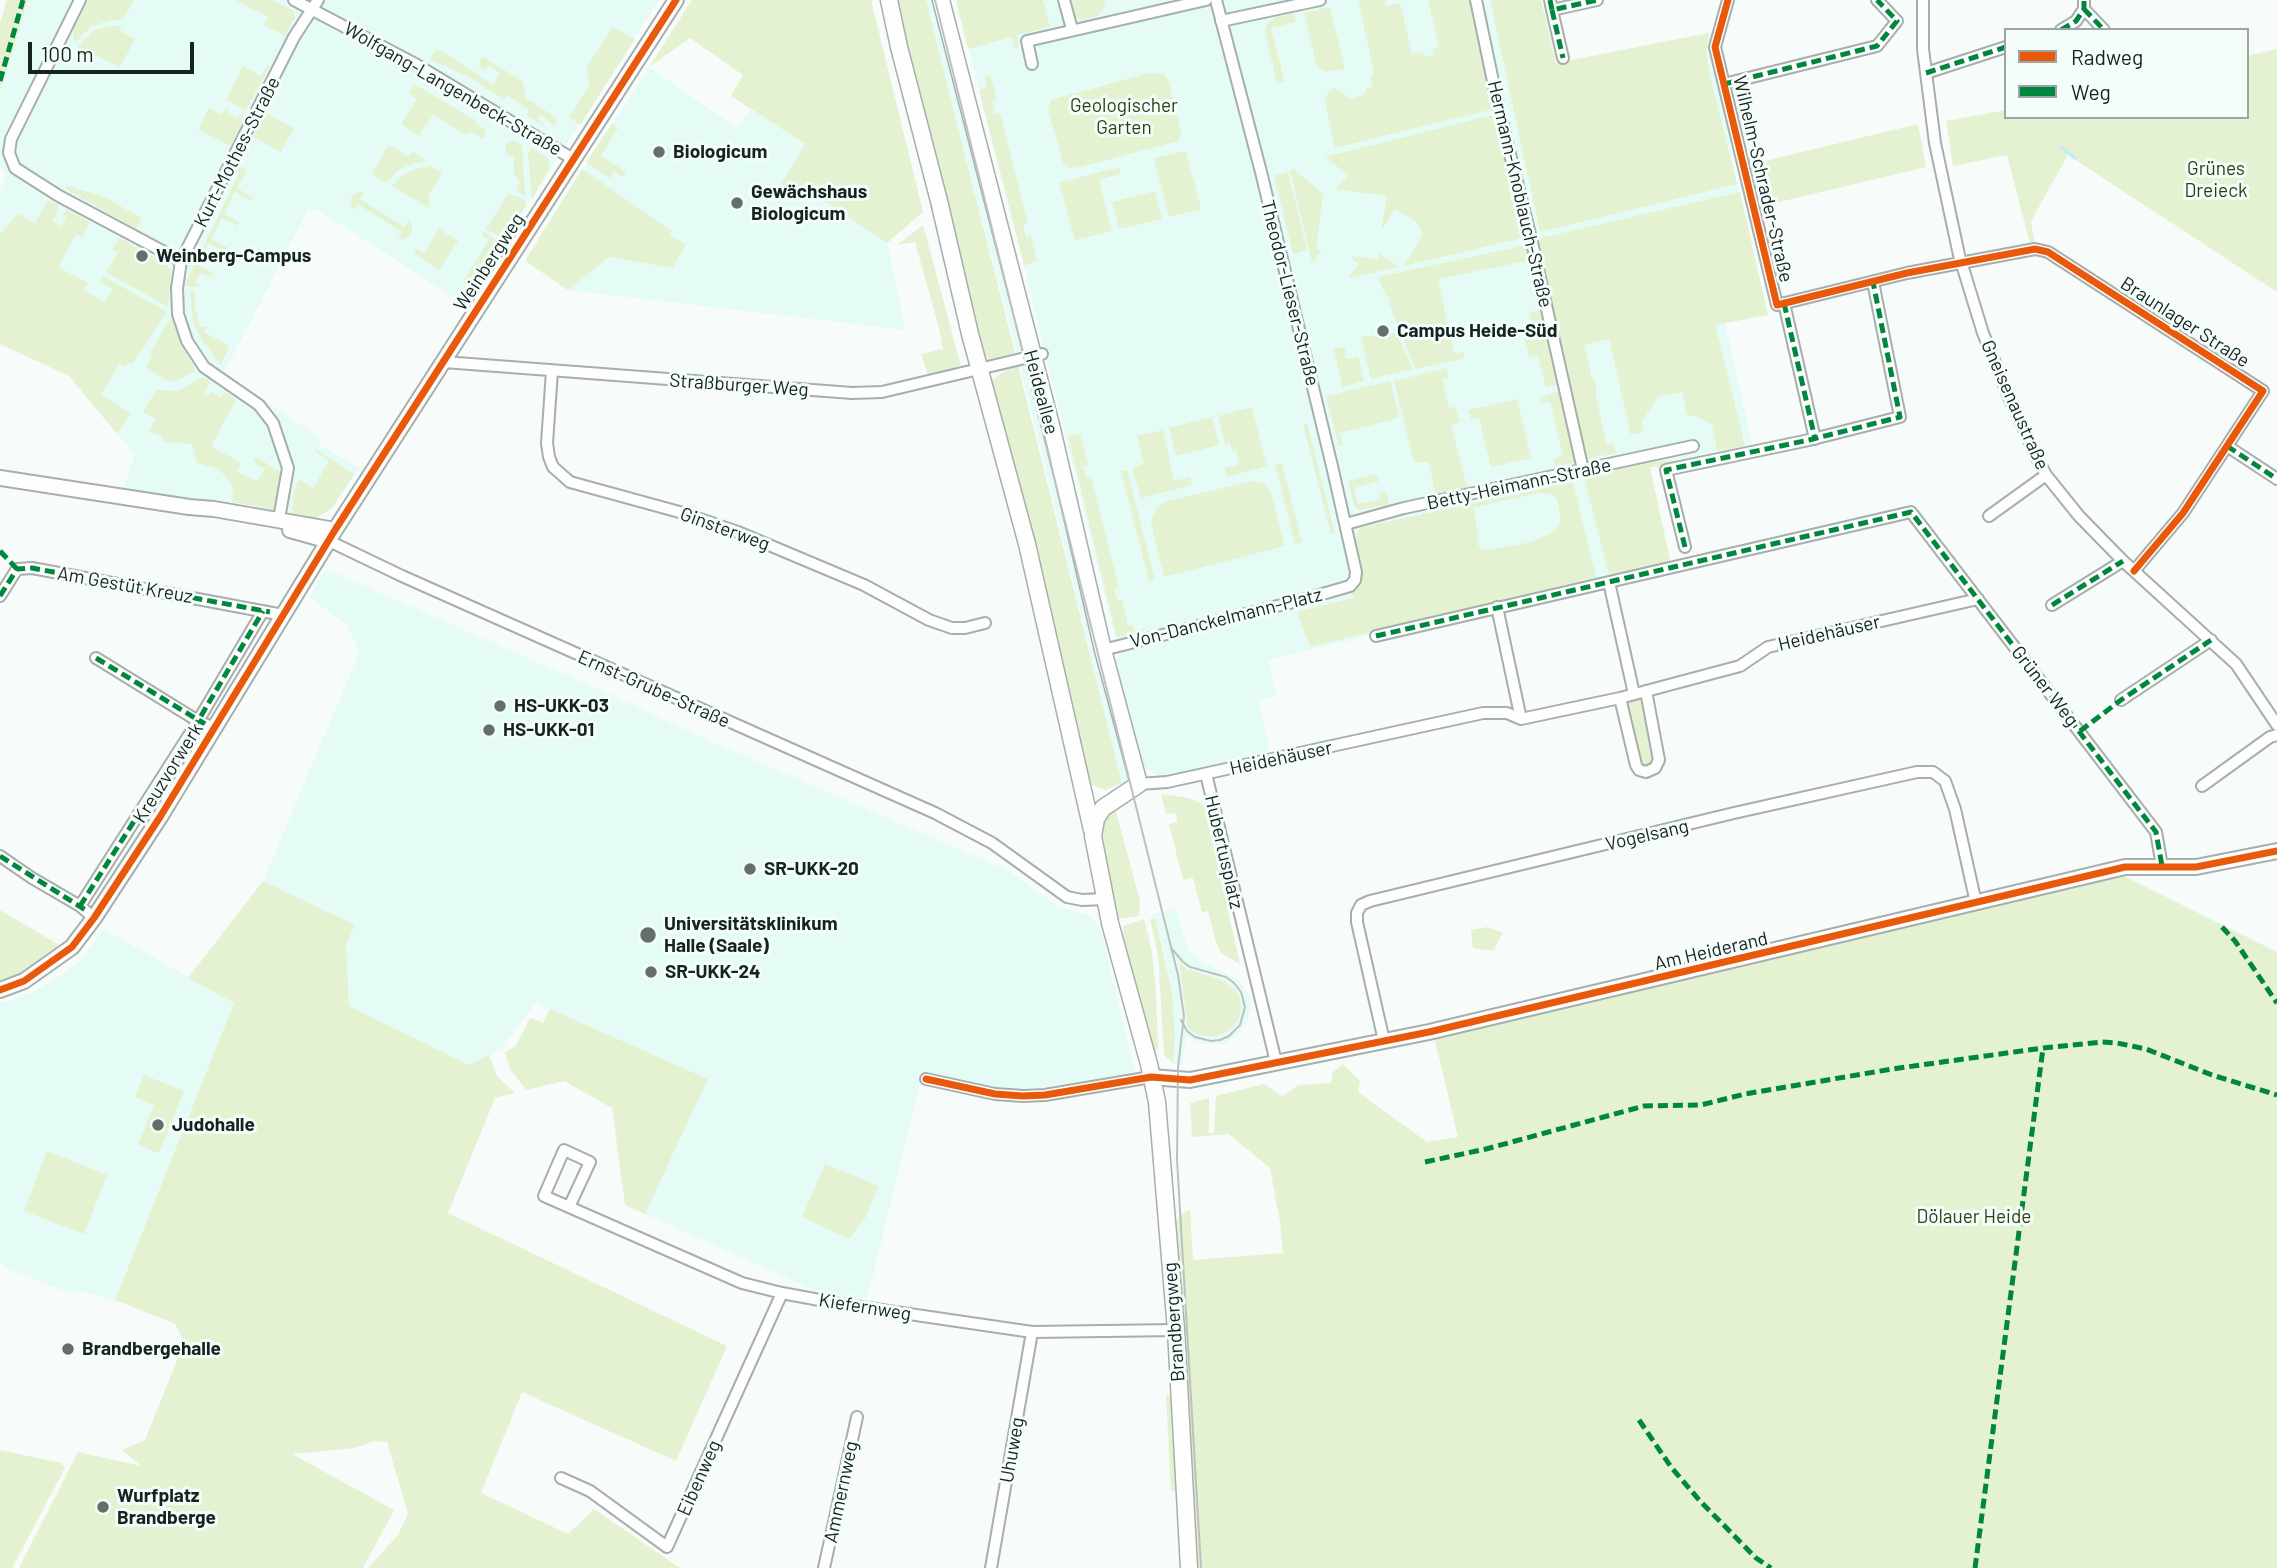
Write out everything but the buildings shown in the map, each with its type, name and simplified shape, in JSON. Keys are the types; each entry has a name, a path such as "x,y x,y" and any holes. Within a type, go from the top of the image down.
{"main road":[{"path":"889,0 980,369 1027,544 1083,785 1105,899 1151,1077"},
{"name":"Heideallee","path":"941,0 1037,355 1103,650 1139,784"},
{"name":"Hubertusplatz","path":"1093,836 1099,814 1114,799 1139,784"},
{"path":"1083,785 1102,798 1114,799"},
{"name":"Brandbergweg","path":"1151,1077 1158,1119 1176,1330 1189,1568"}],"street":[{"path":"80,0 11,139 9,153 15,168 181,261"},
{"name":"Wolfgang-Langenbeck-Straße","path":"294,0 315,5 482,102 573,159"},
{"name":"Weinbergweg","path":"332,535 676,0"},
{"path":"1064,0 1072,29"},
{"path":"1032,64 1027,41 1206,0"},
{"name":"Theodor-Lieser-Straße","path":"1216,0 1261,172 1346,524 1356,572 1355,580 1350,586"},
{"path":"1221,21 1320,0"},
{"name":"Hermann-Knoblauch-Straße","path":"1476,0 1583,470"},
{"path":"1563,58 1551,5 1597,0"},
{"name":"Wilhelm-Schrader-Straße","path":"1728,0 1715,47 1777,305 1961,263"},
{"name":"Wilhelm-Schrader-Straße","path":"1724,84 1877,46 1897,21 1877,0"},
{"name":"Gneisenaustraße","path":"1923,0 1926,73 1935,143 1961,263 1983,333 2008,395 2046,475 2079,516 2123,561 2211,640 2249,681 2277,724"},
{"path":"2064,28 2076,21 2084,4 2102,28"},
{"name":"Kurt-Mothes-Straße","path":"279,519 286,481 286,456 268,414 204,367 187,341 178,314 177,288 181,261 294,37 315,5"},
{"path":"1926,73 2004,48"},
{"name":"Braunlager Straße","path":"1961,263 2035,249 2048,252 2263,391 2183,513 2134,571"},
{"path":"1685,547 1666,470 1815,439 1900,417 1873,282"},
{"path":"1784,303 1815,439"},
{"name":"Straßburger Weg","path":"444,362 852,394 882,392 1037,355"},
{"name":"Ginsterweg","path":"552,371 547,443 549,457 553,467 570,482 682,513 749,537 864,585 929,621 952,628 985,624"},
{"name":"Betty-Heimann-Straße","path":"1346,524 1413,506 1693,446"},
{"path":"2227,446 2277,479"},
{"path":"1989,516 2046,475"},
{"name":"Ernst-Grube-Straße","path":"0,478 279,519 332,535 414,582 954,822 992,843 1067,897 1082,900 1105,899"},
{"name":"Ernst-Grube-Straße","path":"189,507 216,516 305,533 332,535"},
{"name":"Grüner Weg","path":"1609,582 1911,512 2156,832 2161,866"},
{"name":"Kreuzvorwerk","path":"7,987 35,974 72,947 94,918 332,535"},
{"path":"2052,605 2123,561"},
{"name":"Am Gestüt Kreuz","path":"0,596 17,569 32,568 283,615"},
{"path":"1376,636 1609,582 1634,694"},
{"name":"Von-Danckelmann-Platz","path":"1103,650 1350,586"},
{"name":"Heidehäuser","path":"1206,774 1483,713 1507,713 1521,719 1620,698 1741,666 1768,647 1978,599"},
{"path":"1497,607 1521,719"},
{"path":"198,721 264,611"},
{"path":"2121,700 2211,640"},
{"name":"Kreuzvorwerk","path":"96,657 198,721 214,728"},
{"path":"1620,698 1636,765 1639,770 1646,772 1655,768 1660,760 1646,691"},
{"name":"Kreuzvorwerk","path":"80,906 198,721"},
{"path":"2202,786 2270,737 2277,735"},
{"name":"Vogelsang","path":"1384,1041 1357,922 1357,913 1362,905 1734,814 1917,772 1933,772 1945,780 1955,809 1976,903"},
{"name":"Hubertusplatz","path":"1139,784 1167,782 1206,774 1276,1062"},
{"name":"Am Heiderand","path":"1151,1077 1190,1080 1384,1041 1629,986 2125,867 2196,867 2277,851"},
{"path":"0,856 80,906 94,918"},
{"path":"926,1079 995,1094 1023,1096 1151,1077"},
{"name":"Kiefernweg","path":"569,1207 590,1162 564,1150 544,1196 741,1283 782,1293 1032,1332 1176,1330"},
{"name":"Eibenweg","path":"561,1478 590,1491 667,1547 782,1293"},
{"name":"Uhuweg","path":"991,1568 1032,1332"},
{"name":"Ammernweg","path":"824,1568 857,1417"}],"shaded area":[{"name":"Weinberg-Campus","path":"28,0 659,0 472,291 466,305 321,212 309,208 224,373 321,438 318,444 360,468 332,508 316,518 232,502 206,503 123,489 135,455 69,376 0,267 0,189 6,178 0,162 0,92"},
{"path":"926,0 938,0 1130,774 1122,783 1029,402"},
{"name":"Campus Heide-Süd","path":"956,0 1541,0 1556,63 1719,31 1714,47 1737,184 1768,315 1725,323 1753,447 1681,465 1650,467 1671,564 1268,660 1277,696 1258,701 1270,760 1172,777 1158,775 1142,766 1108,661 1119,656 1117,646"},
{"path":"649,67 737,128 750,109 805,144 806,190 887,243 906,330 568,290 525,261"},
{"name":"Universitätsklinikum Halle (Saale)","path":"326,569 1007,870 1059,907 1092,918 1101,931 1135,1071 1081,1083 1016,1089 985,1088 923,1074 867,1299 816,1291 645,1214 708,1079 536,1003 501,1048 471,1066 349,1006 346,945 354,925 263,881 359,653 347,625 309,597"},
{"path":"1176,908 1188,950 1200,961 1239,980 1250,997 1251,1009 1246,1023 1224,1044 1202,1044 1186,1036 1182,1066 1173,1063 1175,1036 1172,991 1152,914","holes":["1179,964 1222,980 1234,988 1187,1020"]},
{"path":"104,929 234,1003 114,1301 87,1292 70,1293 0,1263 0,1003 33,992 62,975 80,961"}],"green space":[{"path":"7,0 28,0 0,92 0,23"},
{"path":"88,0 134,0 123,20 92,26 76,41 73,39 73,29"},
{"path":"235,0 272,0 292,10 295,17 285,36 264,25 268,17"},
{"path":"692,0 871,0 923,212 887,243 807,190 801,198 781,185 805,144 731,96 743,75 690,38 649,67"},
{"path":"891,0 926,0 1015,353 983,360"},
{"path":"956,0 1043,0 1050,27 1017,35 1019,47 1015,48 1012,37 968,49"},
{"path":"1068,0 1104,0 1106,5 1098,16 1083,20 1076,18 1071,12"},
{"path":"1358,0 1390,0 1385,1 1386,6 1400,3 1412,54 1423,51 1424,57 1434,54 1433,49 1439,47 1428,0 1471,0 1494,109 1335,148 1325,101 1328,92 1334,87 1351,99 1364,94 1366,88 1372,87 1371,77 1374,72"},
{"path":"1490,0 1541,0 1556,63 1709,33 1706,53 1711,80 1737,184 1540,232"},
{"path":"1330,7 1345,69 1326,72 1317,67 1304,13"},
{"path":"1294,13 1296,22 1271,28 1285,82 1277,84 1265,30 1268,23 1277,17"},
{"path":"122,26 119,31 135,39 120,67 77,47 94,30"},
{"path":"613,27 635,39 580,125 569,117 590,84 586,68"},
{"path":"436,49 493,85 500,74 489,65 485,70 479,67 482,56 523,82 526,98 555,117 555,126 539,114 537,119 550,131 527,115 529,110 507,95 504,99 465,75 430,60"},
{"name":"Grünes Dreieck","path":"2277,49 2277,292 2068,155 2031,221 2035,245 2030,244 2007,155 1953,166 1946,121 2004,110 2004,119 2249,119 2249,56"},
{"path":"268,65 270,66 246,110 226,100 243,66 261,76"},
{"name":"Geologischer Garten","path":"1149,73 1164,74 1169,82 1181,130 1179,141 1080,167 1069,168 1063,163 1048,110 1051,100"},
{"path":"990,75 997,100 992,102 995,114 1000,113 1028,223 1023,225 1026,237 1031,236 1037,262 1024,265 979,90 987,87 984,76"},
{"path":"414,84 476,121 475,124 485,129 484,139 471,132 465,134 433,115 418,136 403,125 417,100 409,93"},
{"path":"209,108 222,115 226,108 228,113 245,118 230,146 198,129"},
{"path":"265,113 294,128 281,152 253,137"},
{"path":"1492,115 1497,117 1526,237 1404,266 1423,234 1416,221 1395,209 1381,231 1387,196 1336,189 1348,175 1325,157"},
{"path":"612,123 618,128 601,156 626,172 623,177 614,171 610,178 586,163"},
{"path":"1918,124 1926,167 1758,207 1748,165"},
{"path":"513,140 522,145 525,197 517,186 520,181 514,175 514,158 506,153 506,144"},
{"path":"393,146 408,157 413,152 427,161 399,170 386,183 372,174 387,147"},
{"path":"532,148 548,159 550,168 532,199 528,153"},
{"path":"1186,151 1201,209 1169,217 1154,158"},
{"path":"236,165 247,170 237,188 252,197 256,191 251,201 235,192 224,214 239,222 243,215 234,232 237,225 222,218 211,239 226,247 231,241 222,257 224,251 208,243 198,265 212,273 217,267 211,277 201,273 195,283 201,287 184,286 239,174 233,170"},
{"path":"431,166 442,173 429,195 429,208 392,186 404,174"},
{"path":"1119,167 1121,174 1099,180 1112,231 1075,240 1059,183"},
{"path":"582,169 672,231 670,235 686,245 672,268 609,257 568,290 525,261"},
{"path":"1294,169 1323,194 1316,249 1322,251 1312,263 1290,170"},
{"path":"1288,172 1307,250 1293,254 1274,176"},
{"path":"67,186 100,195 142,218 136,229 66,189"},
{"path":"1155,191 1162,219 1119,229 1112,202"},
{"path":"364,192 360,199 404,227 409,220 412,226 411,234 405,239 398,239 402,232 358,204 354,210 350,205 351,198 355,193"},
{"path":"1740,192 1768,315 1715,325 1745,446 1717,451 1712,425 1698,417 1687,415 1682,392 1658,397 1641,423 1643,432 1631,435 1609,339 1584,345 1597,390 1595,392 1607,445 1614,444 1616,453 1587,459 1536,239"},
{"path":"509,193 525,201 526,206 505,240 486,229"},
{"path":"48,200 59,206 53,221 61,226 66,217 63,214 67,210 90,222 83,237 76,234 58,267 88,283 84,290 105,302 113,289 100,282 103,276 167,312 132,364 129,362 126,367 119,364 101,395 131,413 117,434 69,376 0,344 0,234 18,214 35,223"},
{"path":"923,225 961,366 928,375 921,354 943,349 939,328 915,242 897,245"},
{"path":"439,229 458,241 439,270 416,255 415,248 424,253"},
{"path":"484,232 502,244 472,291 463,282 489,240 482,235"},
{"path":"119,238 165,263 171,270 168,307 106,272 118,253 112,249"},
{"path":"1527,245 1531,260 1438,279 1454,353 1463,352 1465,358 1416,369 1398,327 1389,302 1391,300 1386,296 1378,277"},
{"path":"1379,253 1399,267 1350,278 1349,275 1359,265 1350,256 1378,259"},
{"path":"190,291 195,291 195,307 200,327 207,326 204,332 229,346 221,365 201,339 193,322"},
{"path":"1542,310 1560,384 1546,387 1538,356 1529,357 1524,337 1535,335 1529,312"},
{"path":"170,319 194,366 194,372 176,381 165,380 146,367 152,355 150,353"},
{"path":"1396,333 1413,369 1371,379 1361,337"},
{"path":"1345,347 1346,359 1358,357 1364,381 1342,387 1334,349"},
{"path":"1018,366 1122,783 1105,790 1085,782 989,382"},
{"path":"1446,368 1449,377 1442,379 1449,408 1456,407 1460,422 1451,425 1467,487 1435,494 1429,462 1414,462 1394,381"},
{"path":"203,377 211,382 204,392 209,395 212,392 221,398 225,392 236,400 211,446 241,463 237,471 257,482 265,469 253,462 256,457 281,472 274,510 232,502 233,485 219,469 197,463 192,444 164,442 160,435 149,432 156,419 143,412 156,390 178,391"},
{"path":"1390,381 1399,416 1340,433 1343,446 1339,447 1326,396"},
{"path":"1561,391 1577,462 1556,467 1553,459 1563,456 1550,401 1542,403 1540,397"},
{"path":"1517,399 1531,458 1491,467 1479,418 1471,419 1468,410"},
{"path":"1252,407 1267,466 1227,477 1225,468 1239,464 1236,450 1232,451 1230,443 1225,444 1218,416"},
{"path":"1212,417 1219,445 1176,456 1169,428"},
{"path":"1307,423 1335,533 1331,534 1303,424"},
{"path":"1163,430 1174,481 1190,477 1192,485 1141,498 1132,468 1144,464 1137,436"},
{"path":"1080,434 1088,465 1083,466 1086,477 1091,477 1119,587 1114,589 1117,600 1122,600 1128,625 1132,625 1134,630 1144,631 1119,637 1116,635 1068,436"},
{"path":"315,449 354,474 332,508 316,518 292,514 294,491 299,480 313,488 329,461 314,451"},
{"path":"1711,457 1681,465 1650,467 1671,564 1610,578 1584,477 1641,463"},
{"path":"1282,463 1302,542 1295,544 1275,464"},
{"path":"1127,470 1155,579 1149,581 1121,471"},
{"path":"1377,474 1379,481 1354,488 1358,504 1380,499 1379,493 1386,491 1389,505 1358,510 1354,505 1348,481"},
{"path":"1251,481 1263,483 1270,490 1285,546 1164,577 1151,522 1157,507 1164,502"},
{"path":"1573,482 1596,577 1310,647 1297,612 1353,598 1351,591 1361,581 1362,574 1355,543 1358,531 1363,527","holes":["1538,493 1551,494 1557,498 1561,522 1555,531 1532,542 1481,549 1477,543 1479,538 1473,508"]},
{"path":"1637,697 1642,699 1655,757 1649,765 1643,764 1639,759 1626,707 1627,701"},
{"path":"1161,794 1189,798 1204,805 1240,964 1221,953 1208,911 1202,912 1193,878 1183,880 1169,824 1177,822 1176,813 1166,814"},
{"path":"1114,804 1140,901 1139,916 1117,919 1099,827"},
{"name":"Dölauer Heide","path":"2118,873 2277,952 2277,1568 1196,1568 1175,1222 1190,1210 1193,1260 1283,1253 1270,1168 1229,1134 1192,1137 1190,1103 1209,1098 1209,1133 1214,1133 1216,1096 1264,1084 1282,1096 1299,1085 1331,1083 1332,1073 1343,1064 1360,1081 1358,1092 1427,1142 1458,1137 1433,1032"},
{"path":"263,881 355,925 346,945 349,1006 469,1065 489,1055 497,1076 515,1093 495,1098 448,1213 727,1346 676,1461 522,1392 481,1493 568,1534 594,1509 680,1568 368,1568 398,1535 408,1514 387,1442 374,1441 355,1448 292,1454 394,1510 363,1568 19,1568 78,1452 141,1466 122,1450 145,1440 182,1348 182,1337 175,1324 115,1300 234,1003 188,978"},
{"path":"0,910 66,949 0,987"},
{"path":"1155,918 1172,991 1175,1036 1173,1063 1164,1055 1158,954 1150,919"},
{"path":"1144,919 1152,952 1156,992 1158,1049 1154,1052 1124,940 1123,926"},
{"path":"1488,927 1503,933 1493,951 1473,948 1471,930"},
{"path":"1179,963 1187,969 1222,980 1234,988 1239,995 1241,1009 1235,1026 1229,1031 1214,1037 1199,1035 1188,1028"},
{"path":"550,1009 708,1079 645,1214 625,1205 612,1108 564,1081 526,1090 510,1069 505,1053 516,1045 530,1018 543,1023"},
{"name":"Judohalle","path":"144,1075 184,1091 159,1153 138,1145 154,1105 135,1097"},
{"path":"47,1151 107,1175 84,1234 24,1211"},
{"path":"825,1164 879,1186 865,1218 849,1239 802,1217"},
{"path":"1166,1395 1175,1396 1181,1490 1171,1491"},
{"name":"Wurfplatz Brandberge","path":"0,1450 61,1463 65,1468 12,1568 0,1568"}],"waterway":[{"path":"2062,148 2075,158"}],"tram line":[{"path":"935,0 1178,975 1184,1016 1178,1067 1177,1159 1201,1568"},
{"path":"1172,949 1190,967 1226,977 1234,983 1241,992 1245,1007 1240,1025 1229,1036 1220,1040 1195,1037 1187,1031 1181,1020"}],"marked path":[{"path":"0,81 23,0"},
{"path":"1550,0 1552,10 1597,0"},
{"path":"1724,84 1877,46 1897,21 1877,0"},
{"path":"2064,28 2076,21 2084,9 2084,0"},
{"path":"2084,9 2102,28"},
{"path":"1552,10 1563,58"},
{"path":"1926,73 2004,48"},
{"path":"1685,547 1666,470 1809,440 1900,417 1873,282"},
{"path":"1784,303 1815,439"},
{"path":"2227,446 2277,479"},
{"path":"1376,636 1911,512 2156,832 2162,866"},
{"path":"0,551 17,569"},
{"path":"2052,605 2123,561"},
{"path":"0,596 17,569 32,568 270,612"},
{"path":"80,906 198,721 263,611"},
{"path":"2080,731 2211,640"},
{"path":"96,658 205,724"},
{"path":"0,856 87,911"},
{"path":"2222,927 2235,941 2277,1003"},
{"path":"1425,1162 1486,1149 1644,1106 1701,1105 1745,1094 1892,1069 2102,1042 2146,1049 2212,1075 2277,1095"},
{"path":"1975,1568 2043,1048"},
{"path":"1639,1420 1671,1467 1700,1501 1756,1558 1771,1568"}],"cycle path":[{"path":"0,990 24,981 72,947 94,918 160,817 335,530 676,0"},
{"path":"1728,0 1715,47 1777,305 1907,273 2035,249 2048,252 2263,391 2183,513 2134,571"},
{"path":"926,1079 995,1094 1023,1096 1045,1095 1151,1077 1190,1080 1429,1032 2125,867 2196,867 2277,851"}],"place":[{"name":"Biologicum","path":"659,152"},
{"name":"Gewächshaus Biologicum","path":"737,203"},
{"name":"Weinberg-Campus","path":"142,256"},
{"name":"Campus Heide-Süd","path":"1383,331"},
{"name":"HS-UKK-03","path":"500,706"},
{"name":"HS-UKK-01","path":"489,730"},
{"name":"SR-UKK-20","path":"750,869"},
{"name":"Universitätsklinikum Halle (Saale)","path":"648,935"},
{"name":"SR-UKK-24","path":"651,972"},
{"name":"Judohalle","path":"158,1125"},
{"name":"Brandbergehalle","path":"68,1349"},
{"name":"Wurfplatz Brandberge","path":"103,1507"}]}
